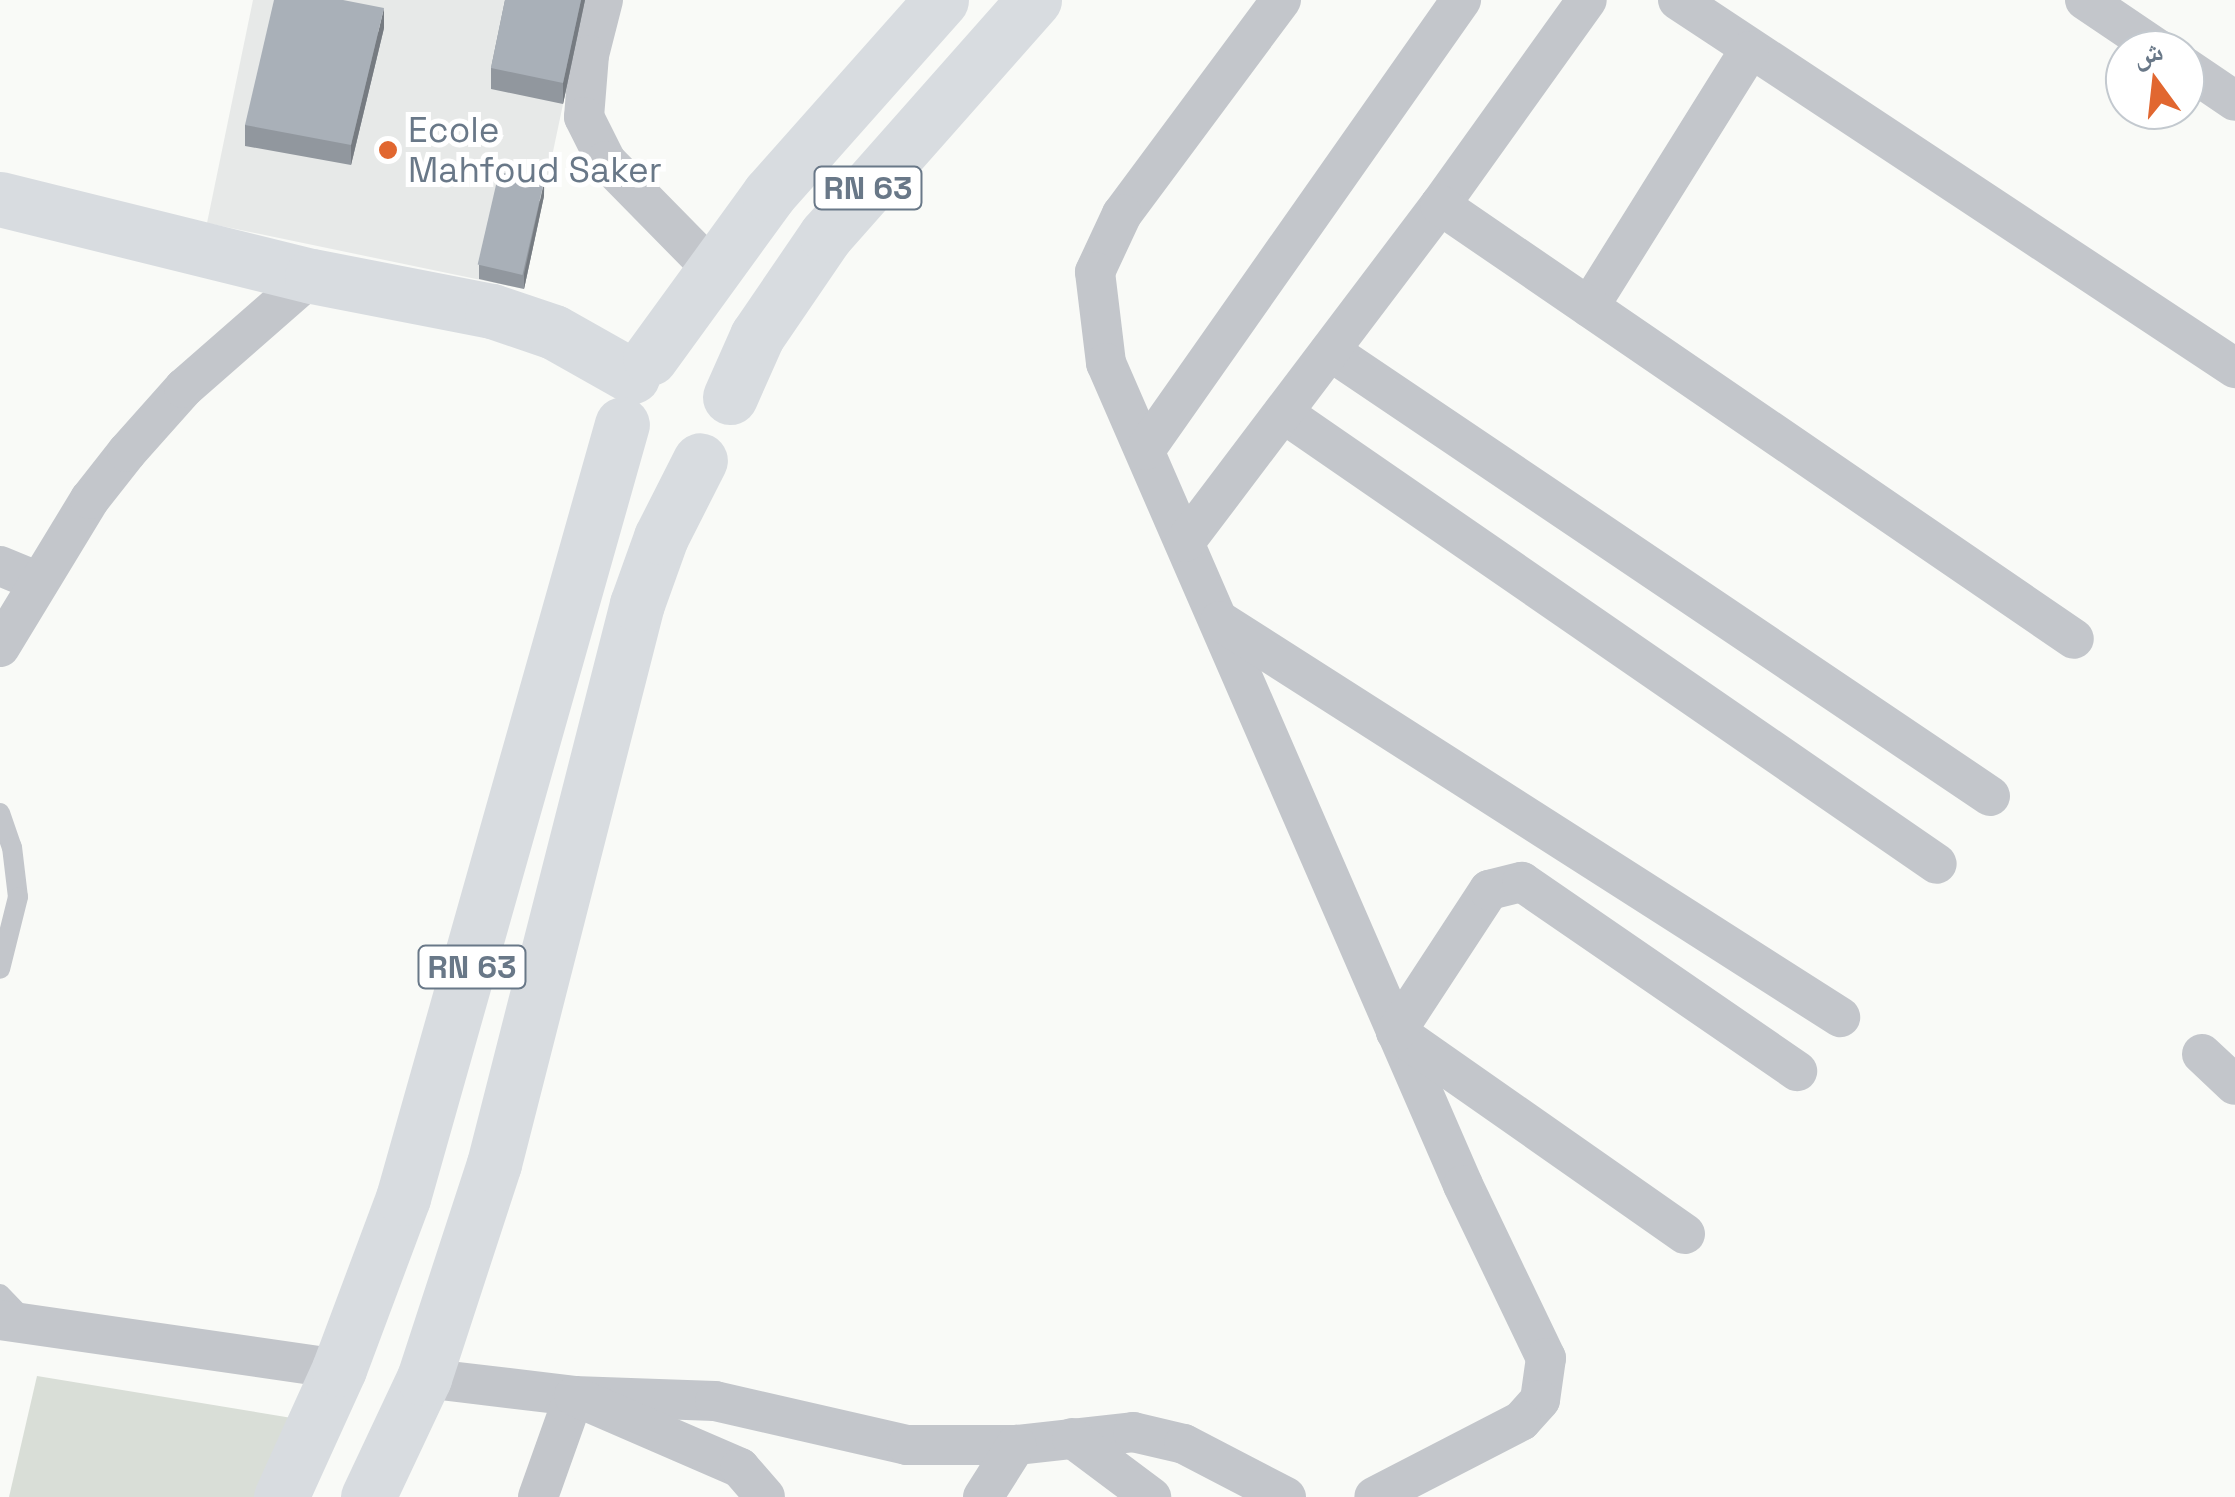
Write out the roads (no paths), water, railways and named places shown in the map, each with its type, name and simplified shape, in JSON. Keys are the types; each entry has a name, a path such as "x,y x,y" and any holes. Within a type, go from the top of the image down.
{"main road":[{"name":"RN 63","path":"281,1497 340,1369 458,1020 635,386 710,267 844,105 942,0"},
{"name":"RN 63","path":"368,1497 424,1378 494,1164 637,604 661,537 700,460 725,433 730,397 757,336 826,235 1034,0"},
{"path":"0,199 312,276 492,311 554,332 635,386"},
{"path":"635,386 699,360 718,375 730,397"},
{"path":"635,386 633,446 652,460 676,465 700,460"}],"street":[{"path":"603,0 588,55 584,117 606,162 710,267"},
{"path":"1281,0 1122,214 1095,272 1106,363 1396,1032 1546,1358 1547,1381 1521,1421 1374,1497"},
{"path":"1145,450 1462,0"},
{"path":"1186,542 1440,205 1587,0"},
{"path":"1678,0 1749,51 2235,368"},
{"path":"2085,0 2130,30"},
{"path":"1589,307 1749,51"},
{"path":"2205,81 2235,101"},
{"path":"1440,205 2074,638"},
{"path":"0,647 126,452 184,388 312,276"},
{"path":"1330,351 1990,796"},
{"path":"1283,413 1937,864"},
{"path":"0,566 39,582"},
{"path":"1220,620 1840,1017"},
{"path":"1396,1032 1489,890 1522,882 1797,1072"},
{"path":"1396,1032 1686,1234"},
{"path":"2202,1054 2235,1085"},
{"path":"15,1322 340,1369"},
{"path":"424,1378 574,1396 715,1401 908,1445 1016,1445 1133,1432 1184,1444 1286,1497"},
{"path":"538,1497 574,1396"},
{"path":"574,1396 740,1468 764,1497"},
{"path":"1072,1438 1151,1497"},
{"path":"983,1497 1016,1445"}],"lane":[{"path":"0,813 12,847 18,897 0,968"},
{"path":"0,1294 15,1322"}],"place":[{"name":"Ecole Mahfoud Saker","path":"388,150"}]}
